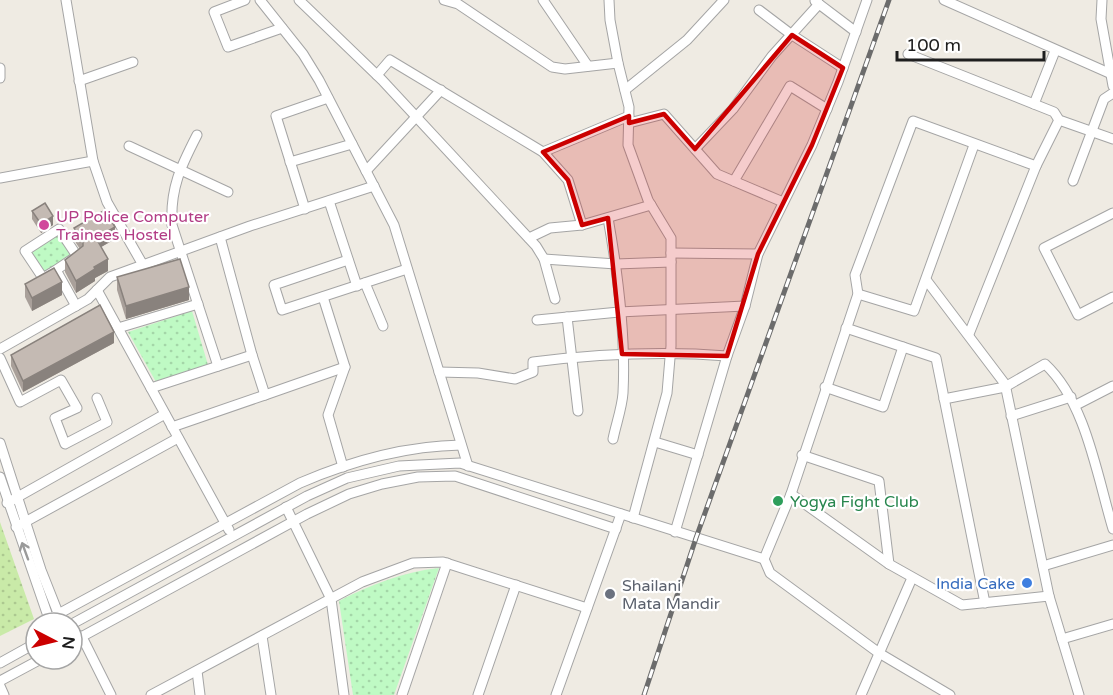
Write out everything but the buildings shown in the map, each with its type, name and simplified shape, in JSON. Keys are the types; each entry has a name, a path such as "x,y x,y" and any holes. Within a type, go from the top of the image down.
{"street":[{"path":"66,0 93,161 107,202 143,265"},
{"path":"246,0 214,12 228,47 282,28"},
{"path":"260,0 303,54 394,225 468,466"},
{"path":"298,0 377,75 529,238 544,259 555,299"},
{"path":"444,0 458,4 552,67 565,69 618,63"},
{"path":"543,0 588,66"},
{"path":"609,0 610,20 629,119 628,146 651,205 671,238 670,352 667,393 633,518"},
{"path":"625,90 687,40 724,0"},
{"path":"675,532 727,356 745,306 758,254 827,109 867,0"},
{"path":"944,0 1109,73"},
{"path":"1102,0 1101,14 1109,73 1113,86"},
{"path":"695,149 733,109 816,2 856,32"},
{"path":"759,10 792,35 843,68"},
{"path":"1101,14 1113,11"},
{"path":"1034,104 1055,51"},
{"path":"908,54 1054,112 1059,120 1113,139"},
{"path":"377,75 390,60 543,152 568,180 582,225"},
{"path":"80,81 133,62"},
{"path":"0,68 0,78"},
{"path":"734,181 790,86 827,109"},
{"path":"366,171 441,90"},
{"path":"1073,180 1104,99 1113,93"},
{"path":"305,209 276,116 328,98"},
{"path":"543,152 629,119 664,114 717,174 783,202"},
{"path":"969,334 1036,166 1059,120"},
{"path":"950,695 879,653 770,573 764,559 790,494 858,294 855,275 913,121 1036,166"},
{"path":"196,135 179,170 170,201 172,225 218,366"},
{"path":"290,162 352,144"},
{"path":"858,294 915,311 974,145"},
{"path":"129,146 228,192"},
{"path":"0,178 93,161"},
{"path":"0,349 76,306 98,290 110,277 220,237 374,186"},
{"path":"328,201 348,260 383,326"},
{"path":"529,238 550,228 582,225 651,205"},
{"path":"1113,213 1044,248 1078,315 1113,297"},
{"path":"608,218 616,264 623,395 613,439"},
{"path":"59,229 77,256 56,270 43,278 25,251 59,229"},
{"path":"220,237 265,395"},
{"path":"544,259 616,264 671,258 758,254"},
{"path":"348,260 274,285 282,310 407,269"},
{"path":"56,270 76,306"},
{"path":"927,281 969,334 1005,387 1049,596 1079,695"},
{"path":"98,290 232,537"},
{"path":"323,297 345,367 328,415 342,467"},
{"path":"118,328 198,304"},
{"path":"537,320 620,312 745,306"},
{"path":"567,317 578,411"},
{"path":"846,327 936,358 985,603"},
{"path":"825,387 883,407 903,347"},
{"path":"439,372 478,373 515,379 533,372 533,362 573,357 670,352 727,356"},
{"path":"151,388 252,355"},
{"path":"0,358 20,402 61,380 78,408 56,418 65,444 107,422 97,398"},
{"path":"944,399 1005,387 1045,364 1056,375 1073,401 1113,529"},
{"path":"172,427 345,367"},
{"path":"1011,416 1073,401 1113,386"},
{"path":"7,502 17,499 165,414"},
{"path":"21,525 178,438"},
{"path":"655,442 698,455"},
{"path":"0,443 17,499 21,525"},
{"path":"72,611 300,483 342,467 405,449 461,445"},
{"path":"802,455 879,481 889,564"},
{"path":"84,617 285,507 357,475 399,466 430,463 468,466 764,559"},
{"path":"84,636 292,522 349,494 382,484 418,477 454,476 616,529"},
{"path":"0,477 7,502 21,525 53,611"},
{"path":"790,494 889,564 962,605 1049,596"},
{"path":"285,507 331,599 344,695"},
{"path":"556,695 621,514"},
{"path":"1043,566 1113,545"},
{"path":"151,695 362,582 413,563 447,563 587,608"},
{"path":"402,695 447,563"},
{"path":"861,695 912,578"},
{"path":"478,695 516,585"},
{"path":"1062,639 1113,624"},
{"path":"262,636 271,695"},
{"path":"84,641 111,695"},
{"path":"0,663 24,650"},
{"path":"0,681 24,668"},
{"path":"197,671 200,695"},
{"path":"0,686 4,695"}],"highlighted area":[{"path":"792,35 843,68 812,145 758,254 727,356 622,354 608,218 582,225 568,180 543,152 629,116 629,123 664,114 695,149"}],"green space":[{"path":"58,232 74,256 43,276 28,252"},
{"path":"192,311 208,365 156,382 128,332"},
{"path":"0,522 31,611 24,611 24,624 0,636"},
{"path":"439,568 394,695 353,695 339,601 388,580 413,572"}],"railway":[{"path":"644,695 696,538 889,0"}],"place":[{"name":"UP Police Computer Trainees Hostel","path":"44,225"},
{"name":"Yogya Fight Club","path":"778,501"},
{"name":"India Cake","path":"1027,583"},
{"name":"Shailani Mata Mandir","path":"610,594"}]}
